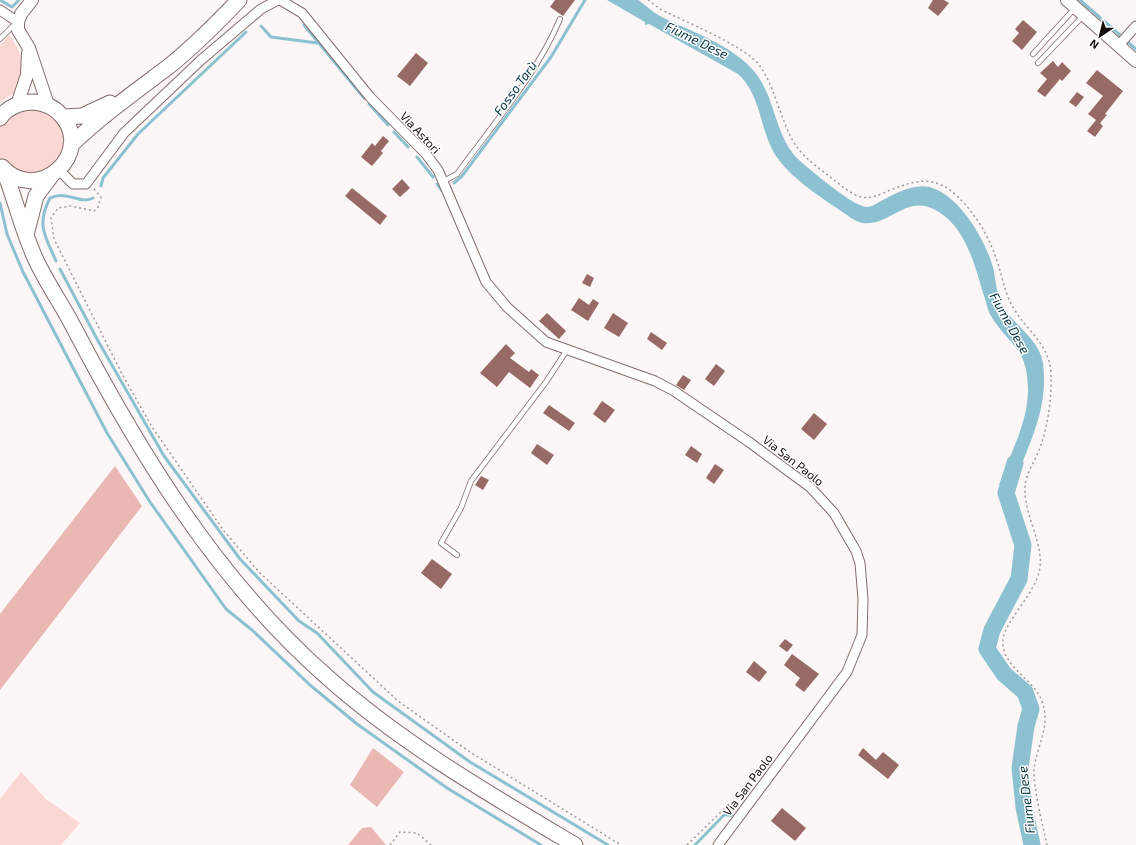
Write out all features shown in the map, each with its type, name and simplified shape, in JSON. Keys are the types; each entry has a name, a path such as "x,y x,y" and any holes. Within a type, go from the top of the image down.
{"main road":[{"path":"71,145 139,88 169,66 239,0"},
{"path":"63,117 89,114 139,88"},
{"path":"1,116 17,105 27,102 48,106 63,117 68,127 71,145 69,155 36,196 26,235"},
{"path":"1,166 13,176 26,180 39,180 55,173"},
{"path":"1,166 36,259 121,415 156,473 226,570 258,609 326,676 376,716 474,785 575,845"}],"street":[{"path":"32,0 21,14 18,22 18,30 29,48 48,106"},
{"name":"Via Astori","path":"86,184 124,132 149,108 261,9 279,0 302,13 370,97 426,154 438,170 486,282 507,307"},
{"path":"1076,7 1136,61"},
{"path":"0,10 18,22"},
{"path":"1119,45 1136,26"},
{"path":"17,105 27,75 29,48"},
{"path":"55,173 73,184 86,184"},
{"name":"Via San Paolo","path":"507,307 546,342 655,381 674,391 749,442 810,487 834,513 856,551 860,563 864,599 862,635 847,672 720,844"}],"lane":[{"path":"1033,54 1076,7"},
{"path":"1038,63 1076,7"},
{"path":"444,181 457,174 519,89 546,50 560,19"},
{"path":"0,39 18,22"},
{"path":"457,555 441,542 461,508 471,481 546,382 567,350"}],"path":[{"path":"648,0 660,9 744,52 760,65 779,104 797,148 825,173 860,197 874,197 911,182 928,181 944,186 959,198 979,222 991,243 1006,293 1014,309 1036,335 1048,355 1051,374 1046,423 1041,447 1029,470 1024,488 1040,566 1030,592 1003,638 1004,653 1014,667 1030,683 1041,699 1046,718 1034,770 1046,845"},
{"path":"86,184 94,189 101,197 98,207 94,211 71,206 58,208 51,218 54,239 122,374 152,428 224,531 259,572 398,701 470,752 621,845"},
{"path":"687,845 725,808 734,808 742,815"},
{"path":"390,845 400,832 417,834 431,845"}],"shaded area":[{"path":"9,35 20,55 21,75 17,91 0,102 0,46"},
{"path":"14,108 48,109 67,138 61,161 30,178 0,161 0,121"},
{"path":"115,466 142,506 0,690 0,614"},
{"path":"373,748 404,772 377,807 350,785"},
{"path":"21,772 46,799 80,823 61,845 0,845 0,799"},
{"path":"371,827 386,845 348,845 362,828"}],"water":[{"path":"607,0 638,0 657,14 715,42 741,59 752,69 761,81 781,132 792,152 799,160 832,187 861,206 869,207 907,189 921,186 935,189 945,194 963,211 978,233 989,256 993,267 998,295 1002,304 1012,319 1036,346 1041,354 1043,363 1043,396 1040,411 1031,440 1014,484 999,485 1022,426 1027,402 1027,375 1021,355 991,316 976,269 966,244 952,223 942,214 931,208 921,206 912,206 880,221 871,223 862,223 851,218 811,190 783,165 770,146 752,92 738,74 649,24 645,25 645,22"}],"building":[{"path":"555,0 575,0 563,16 550,7"},
{"path":"933,0 944,0 949,3 938,16 928,8"},
{"path":"1023,20 1037,32 1022,50 1012,41 1019,33 1015,29"},
{"path":"416,53 428,63 410,86 397,76"},
{"path":"1053,61 1058,67 1062,62 1071,71 1062,81 1060,79 1045,97 1037,91 1047,79 1040,73"},
{"path":"1097,70 1123,91 1105,114 1107,115 1100,123 1103,126 1095,137 1087,131 1096,120 1088,114 1103,96 1086,83"},
{"path":"1077,92 1084,97 1076,107 1069,102"},
{"path":"383,136 389,141 381,151 383,153 372,166 361,157 372,143 375,146"},
{"path":"402,179 410,188 400,197 392,189"},
{"path":"352,188 387,216 380,225 345,196"},
{"path":"587,274 594,278 590,287 582,283"},
{"path":"579,298 589,305 593,299 599,303 588,321 571,310"},
{"path":"547,313 566,331 559,339 539,321"},
{"path":"613,313 628,323 619,337 604,328"},
{"path":"651,332 667,343 662,350 647,339"},
{"path":"506,344 515,353 510,358 529,372 531,369 539,375 530,388 509,372 497,387 480,373"},
{"path":"716,364 725,371 714,386 705,379"},
{"path":"683,375 691,380 684,390 676,385"},
{"path":"602,401 615,410 605,423 593,414"},
{"path":"549,405 575,423 569,431 543,413"},
{"path":"814,413 827,424 814,440 801,429"},
{"path":"537,444 554,455 547,465 531,453"},
{"path":"691,446 702,454 697,463 685,455"},
{"path":"715,464 724,470 714,484 706,478"},
{"path":"481,476 489,480 483,490 475,485"},
{"path":"432,559 452,574 441,589 421,573"},
{"path":"785,639 793,645 787,652 779,646"},
{"path":"792,654 819,674 804,692 795,685 800,678 784,665"},
{"path":"754,661 767,672 759,682 746,672"},
{"path":"863,748 876,760 883,752 899,765 888,779 858,755"},
{"path":"782,808 806,828 795,841 771,821"}],"waterway":[{"name":"Fosso Tarù","path":"0,0 12,7 19,0"},
{"name":"Fosso Tarù","path":"454,183 462,176 551,57 585,0"},
{"path":"1080,0 1136,49"},
{"name":"Fosso Tarù","path":"304,25 364,98"},
{"path":"261,26 271,37 317,43"},
{"path":"101,186 103,178 138,134 246,32"},
{"name":"Fosso Tarù","path":"369,104 388,125"},
{"name":"Fosso Tarù","path":"394,132 408,147"},
{"name":"Fosso Tarù","path":"417,157 433,177"},
{"name":"Fosso Tarù","path":"437,184 442,191 444,190"},
{"path":"56,261 46,237 43,223 43,216 50,198 57,196 69,196 83,200 93,198"},
{"path":"0,203 7,234 23,272 107,433 150,502 226,609 252,630 310,685 357,724 447,788 541,845"},
{"path":"60,269 97,339 164,456 240,559 299,621 317,633 373,692 470,762 608,845"},
{"name":"Fiume Dese","path":"1015,463 1006,493 1023,545 1019,579 992,630 987,649 1004,674 1025,692 1031,709 1026,726 1020,768 1024,807 1032,845"},
{"path":"695,845 724,815 732,815"}]}
